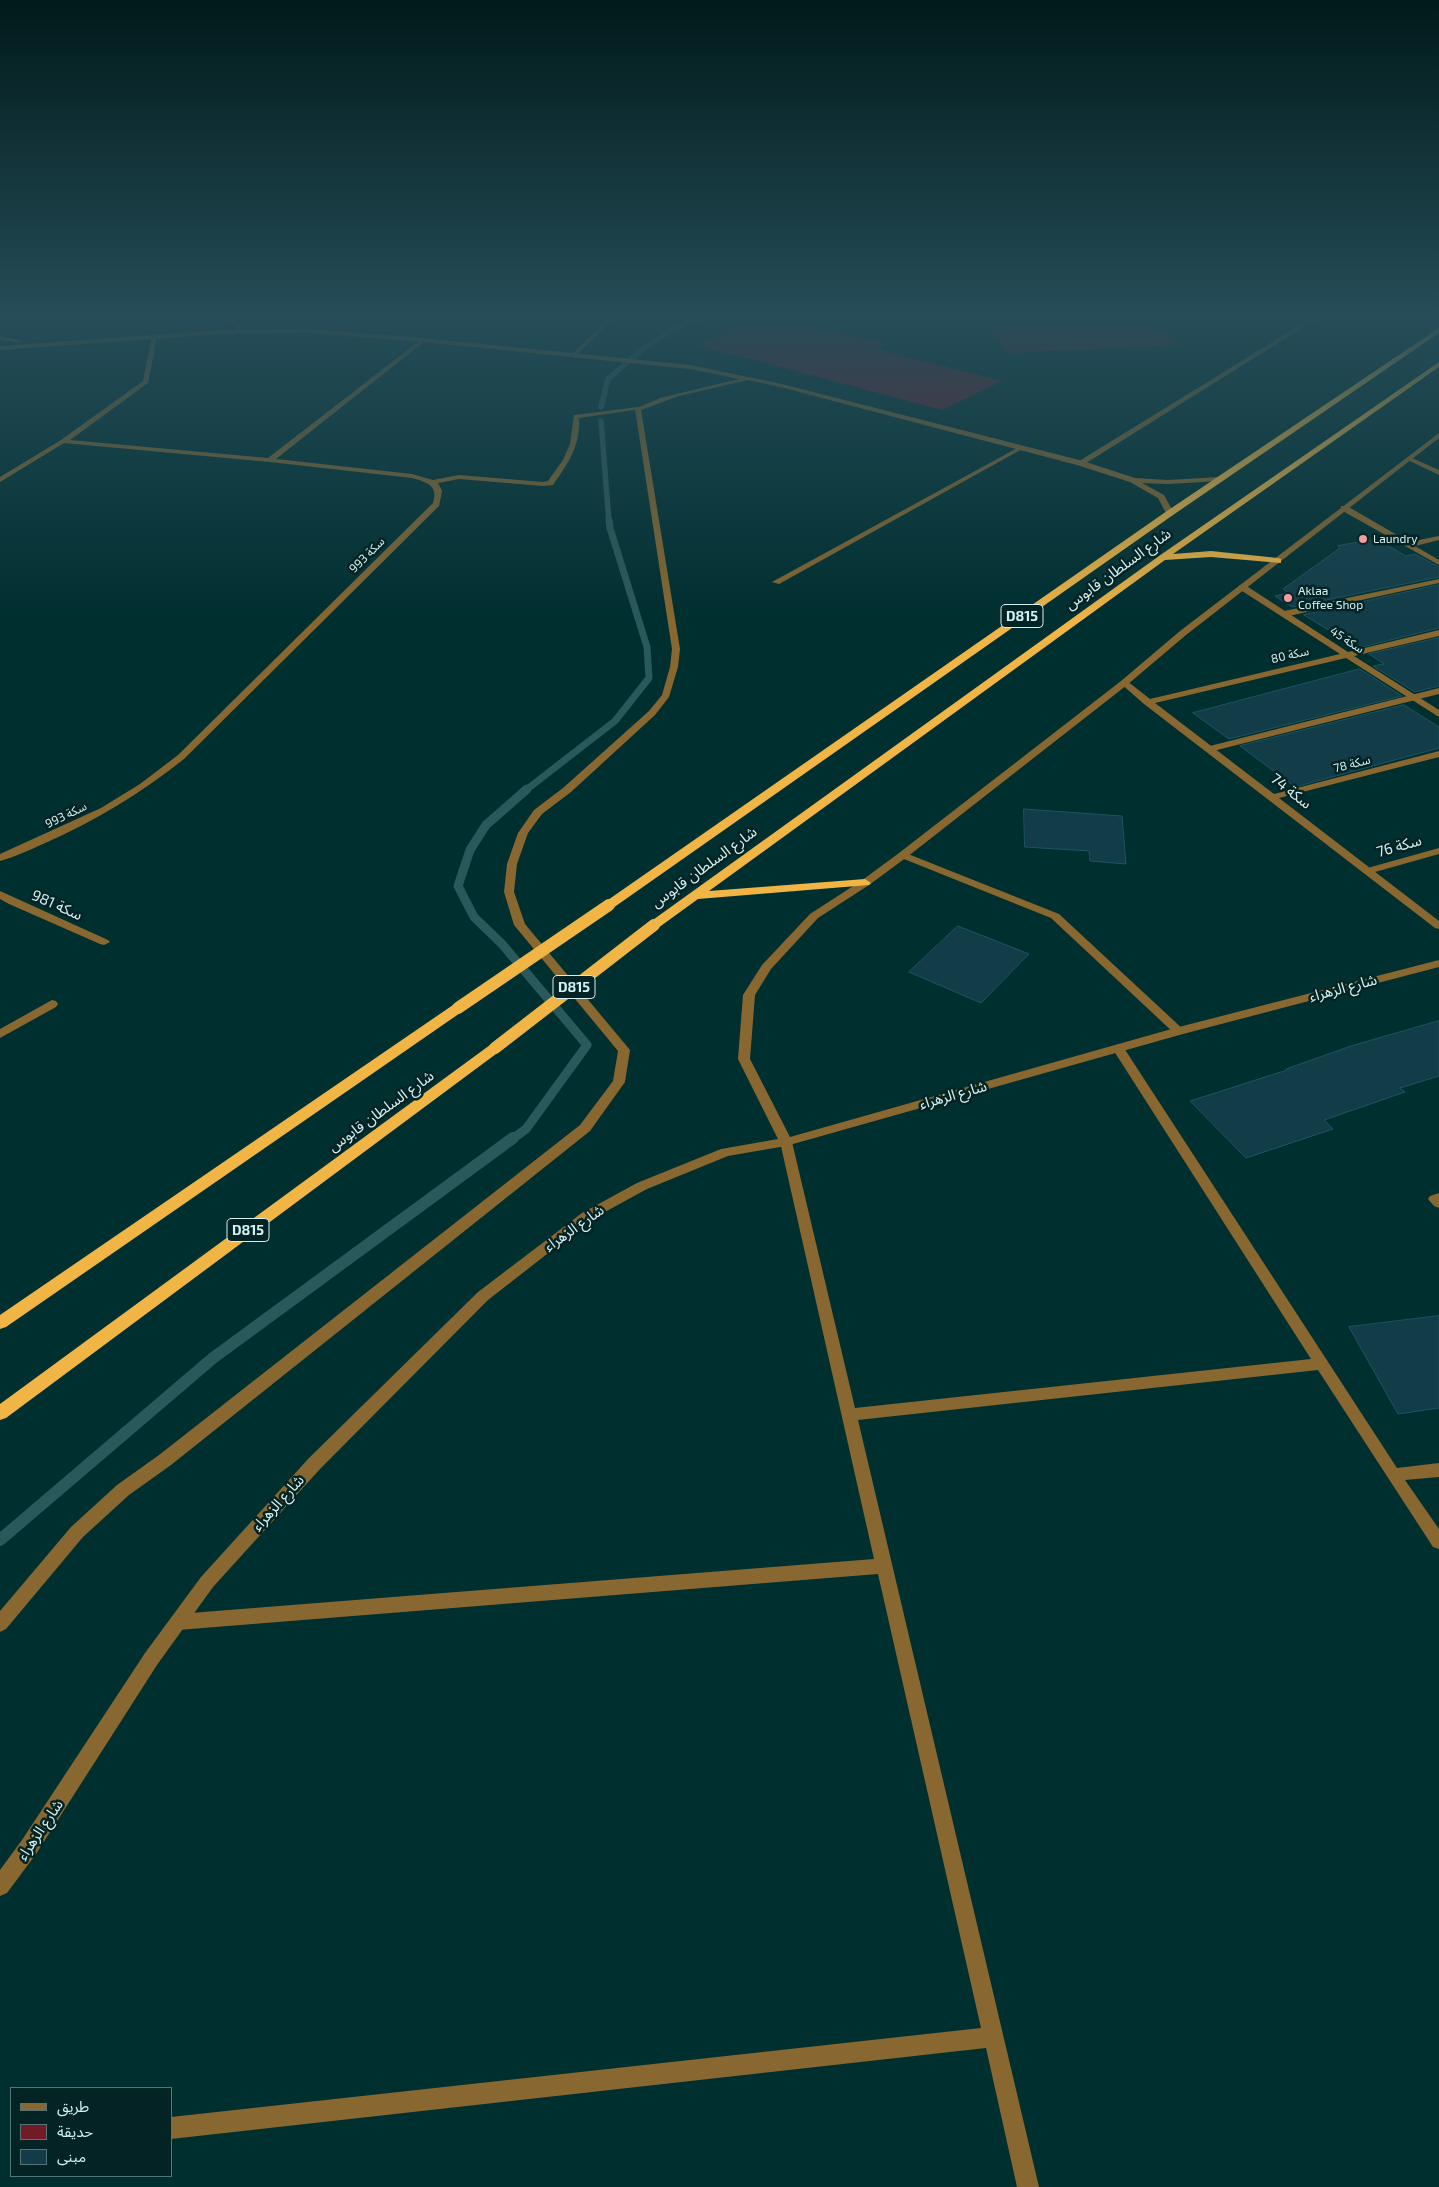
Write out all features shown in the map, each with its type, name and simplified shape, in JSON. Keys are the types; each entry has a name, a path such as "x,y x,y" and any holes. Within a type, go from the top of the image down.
{"highway":[{"name":"شارع السلطان قابوس","path":"0,1323 608,905 1170,512 1310,417"},
{"name":"شارع السلطان قابوس","path":"0,1412 495,1048 654,925 1161,558 1363,417"},
{"path":"1161,558 1211,554 1278,560"},
{"path":"697,895 866,882"}],"street":[{"path":"0,480 63,441 97,417"},
{"path":"270,460 324,417"},
{"path":"63,441 270,460 412,476 432,482 459,477 543,484 550,483 567,461 577,435 576,417"},
{"path":"0,1624 77,1532 123,1490 165,1460 585,1128 619,1082 624,1050 520,925 509,892 512,864 523,833 538,812 567,790 652,713 666,695 674,667 676,649 639,417"},
{"path":"901,417 1080,464 1133,480 1168,482 1219,479"},
{"path":"1080,464 1156,417"},
{"path":"1028,2187 786,1142 744,1059 749,995 766,967 814,916 903,855 1124,683 1183,633 1439,435"},
{"path":"776,582 1021,448"},
{"path":"1410,459 1439,473"},
{"path":"1133,480 1161,497 1170,512"},
{"name":"سكة 993","path":"0,858 68,829 119,802 151,782 181,757 436,504 440,495 439,490 432,482"},
{"path":"1344,508 1439,563"},
{"path":"1408,544 1439,538"},
{"path":"1284,614 1439,581"},
{"name":"سكة 45","path":"1242,587 1439,714"},
{"name":"سكة 80","path":"1147,702 1439,633"},
{"name":"سكة 74","path":"1124,683 1439,926"},
{"path":"1209,749 1439,691"},
{"name":"سكة 78","path":"1272,797 1439,754"},
{"name":"سكة 76","path":"1368,871 1439,851"},
{"path":"903,855 1055,916 1179,1031"},
{"name":"سكة 981","path":"0,894 13,902 104,942"},
{"name":"شارع الزهراء","path":"0,1886 29,1847 151,1659 207,1582 315,1463 483,1296 587,1216 642,1186 726,1152 786,1142 1179,1031 1439,964"},
{"path":"0,1034 52,1004"},
{"path":"1118,1048 1393,1475 1439,1542"},
{"path":"849,1415 1322,1364"},
{"path":"1393,1475 1439,1470"},
{"path":"178,1622 884,1566"},
{"path":"172,2128 993,2037"}],"building":[{"path":"1376,539 1406,556 1415,554 1439,567 1439,577 1292,607 1275,596 1289,593 1283,589 1340,548 1338,546"},
{"path":"1439,585 1439,628 1358,648 1304,615"},
{"path":"1439,638 1439,686 1415,692 1373,666 1384,664 1369,654"},
{"path":"1360,669 1402,696 1229,739 1193,713"},
{"path":"1404,705 1439,727 1439,748 1295,787 1240,746"},
{"path":"1024,809 1122,816 1126,864 1090,861 1089,851 1025,847"},
{"path":"958,926 1029,954 981,1003 909,972"},
{"path":"1439,1021 1439,1076 1400,1088 1405,1092 1324,1120 1333,1129 1246,1158 1190,1101 1287,1070 1351,1046"},
{"path":"1439,1316 1439,1408 1398,1414 1349,1327"}],"waterway":[{"path":"601,421 609,522"},
{"path":"526,790 615,721 649,678 647,647 609,520"},
{"path":"511,1140 526,1129 587,1045 502,944 474,917 458,886 470,850 486,825 527,789"},
{"path":"0,1540 213,1358 513,1138"}],"place":[{"name":"Laundry","path":"1363,539"},
{"name":"Aklaa Coffee Shop","path":"1288,598"}]}
